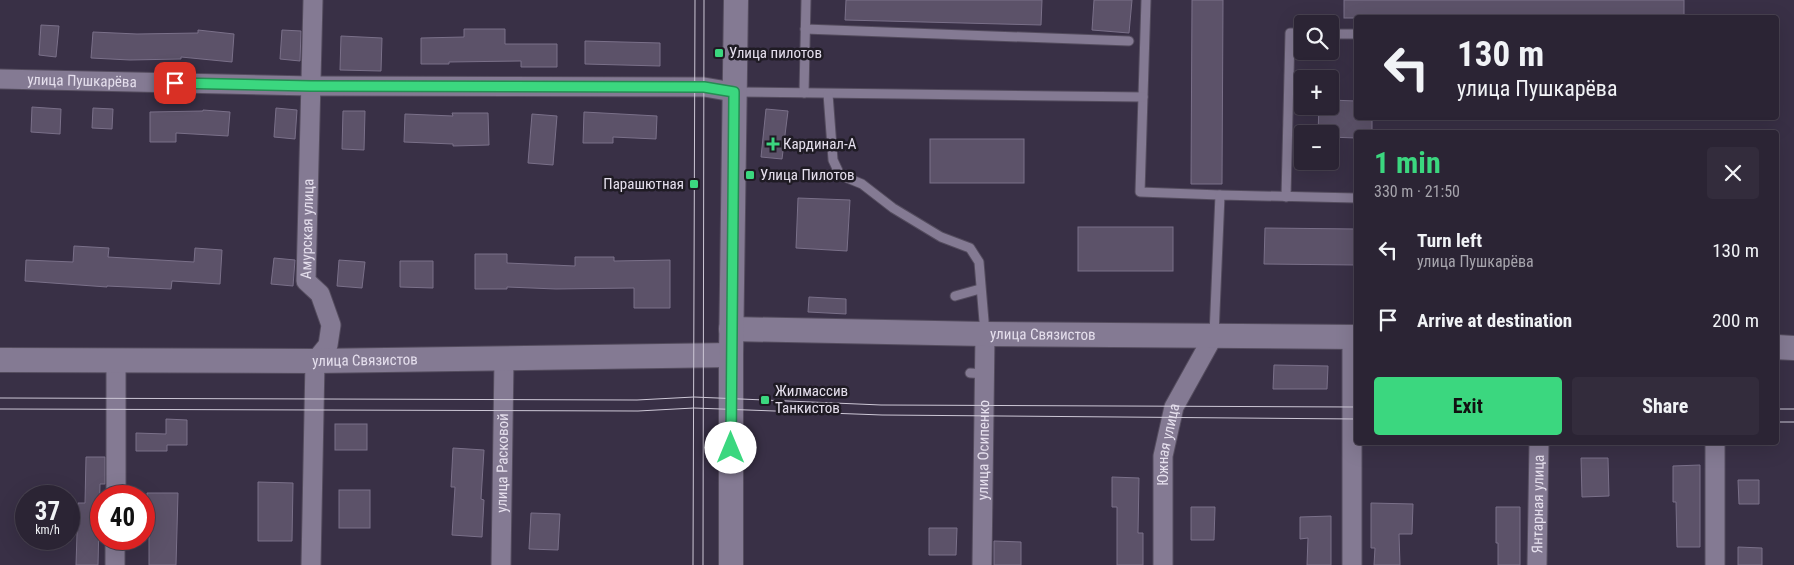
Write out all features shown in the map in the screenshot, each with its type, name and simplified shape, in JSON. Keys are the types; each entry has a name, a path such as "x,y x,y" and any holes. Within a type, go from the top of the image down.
{"street":[{"name":"Амурская улица","path":"313,0 306,282 320,294 331,325 328,345 315,361"},
{"path":"731,565 731,329 736,0"},
{"name":"улица Пушкарёва","path":"0,79 311,86 704,87 734,92"},
{"name":"улица Связистов","path":"731,329 985,334 1354,337"},
{"name":"улица Осипенко","path":"982,565 981,374 985,334"},
{"name":"Южная улица","path":"1164,565 1163,456 1174,407 1214,335"},
{"path":"1352,565 1354,337"},
{"path":"1779,348 1794,348"},
{"name":"улица Связистов","path":"0,360 315,361 731,355"},
{"name":"улица Расковой","path":"501,565 504,359"},
{"path":"116,360 116,485"},
{"path":"311,565 315,361"},
{"name":"Янтарная улица","path":"1537,565 1539,445"},
{"path":"1715,445 1715,565"},
{"path":"115,565 116,550"}],"lane":[{"path":"804,93 806,0"},
{"path":"1146,0 1140,192 1354,198"},
{"path":"805,29 1128,41"},
{"path":"1286,197 1290,33 1294,33"},
{"path":"1339,34 1354,34"},
{"path":"734,92 1143,97"},
{"path":"828,94 833,160 840,175 862,184 893,208 941,237 970,248 979,262 985,334"},
{"path":"1214,335 1220,195"},
{"path":"955,296 980,289"}],"building":[{"path":"846,0 1042,0 1041,25 845,20"},
{"path":"1094,0 1132,0 1129,33 1092,30"},
{"path":"1192,0 1223,0 1222,184 1191,184"},
{"path":"1344,0 1684,0 1684,15 1354,15 1354,18 1344,18"},
{"path":"41,25 59,26 56,57 39,55"},
{"path":"464,29 505,29 505,44 557,44 557,67 521,67 521,61 421,64 421,38 464,37"},
{"path":"198,30 234,34 232,62 181,57 181,59 130,60 91,58 93,32 137,34 198,33"},
{"path":"282,30 301,31 300,61 280,59"},
{"path":"341,36 382,38 381,71 340,70"},
{"path":"585,41 660,43 660,66 585,64"},
{"path":"1339,100 1354,101 1354,120 1372,120 1372,130 1354,130 1354,138 1339,137 1339,125 1318,125 1319,115 1339,115"},
{"path":"32,107 61,109 60,134 31,132"},
{"path":"93,108 113,109 112,129 92,128"},
{"path":"276,108 297,110 295,139 274,137"},
{"path":"766,109 788,111 782,159 761,157"},
{"path":"203,110 230,112 228,136 176,133 176,142 150,142 150,112"},
{"path":"343,111 365,111 364,150 342,149"},
{"path":"584,112 657,116 656,139 613,137 613,143 583,143"},
{"path":"452,113 488,113 489,145 453,146 453,144 404,142 405,114 453,116"},
{"path":"532,114 557,116 553,165 528,163"},
{"path":"930,139 1024,139 1024,183 930,183"},
{"path":"798,198 850,200 847,251 796,248"},
{"path":"1078,227 1173,227 1173,271 1078,271"},
{"path":"1265,228 1354,229 1354,265 1264,264"},
{"path":"74,246 109,248 108,257 194,262 195,248 222,250 220,284 172,281 171,289 107,287 25,281 26,260 73,262"},
{"path":"475,254 507,254 507,263 575,266 575,257 614,257 614,261 670,260 670,308 634,308 634,288 556,289 507,287 507,289 475,289"},
{"path":"274,258 295,260 293,286 271,284"},
{"path":"339,260 365,262 362,288 337,286"},
{"path":"400,261 433,261 433,288 400,287"},
{"path":"809,297 846,299 846,314 808,312"},
{"path":"1274,365 1328,366 1327,389 1273,389"},
{"path":"166,419 187,420 187,445 167,445 167,451 136,451 136,433 166,434"},
{"path":"335,424 367,424 367,450 335,450"},
{"path":"453,448 484,450 481,499 484,500 482,537 452,535 455,487 451,487"},
{"path":"86,457 105,457 105,484 90,485 90,550 98,550 98,565 76,565 76,550 80,550 80,503 85,503"},
{"path":"1581,458 1608,458 1609,496 1582,497"},
{"path":"1700,465 1700,547 1677,547 1676,502 1673,502 1673,466"},
{"path":"1112,477 1139,478 1138,533 1143,533 1143,565 1117,565 1117,507 1112,507"},
{"path":"1738,480 1759,480 1759,504 1739,504"},
{"path":"258,482 293,483 292,541 258,541"},
{"path":"339,490 370,490 370,528 339,528"},
{"path":"155,493 178,493 176,565 149,565 149,550 155,550"},
{"path":"1371,503 1413,504 1412,534 1399,534 1400,565 1374,565 1375,548 1371,548"},
{"path":"1191,507 1215,507 1214,540 1191,540"},
{"path":"1496,507 1520,507 1520,565 1498,565"},
{"path":"531,513 560,514 558,550 529,549"},
{"path":"1331,516 1331,565 1307,565 1308,538 1300,539 1300,517"},
{"path":"929,528 957,528 956,555 929,555"},
{"path":"994,541 1021,542 1021,565 994,565"},
{"path":"1738,547 1762,548 1762,565 1738,565"}],"tram line":[{"path":"693,565 695,0"},
{"path":"703,565 704,0"},
{"path":"0,398 637,400 694,397 881,405 1354,407"},
{"path":"0,409 638,411 694,408 882,415 1354,419"},
{"path":"1779,409 1794,409"},
{"path":"1779,422 1794,422"}],"place":[{"name":"Улица пилотов","path":"719,53"},
{"name":"Кардинал-А","path":"773,144"},
{"name":"Улица Пилотов","path":"750,175"},
{"name":"Парашютная","path":"694,184"},
{"name":"Жилмассив Танкистов","path":"765,400"}],"route":[{"path":"175,83 311,86 704,87 734,92 731,448"}]}
